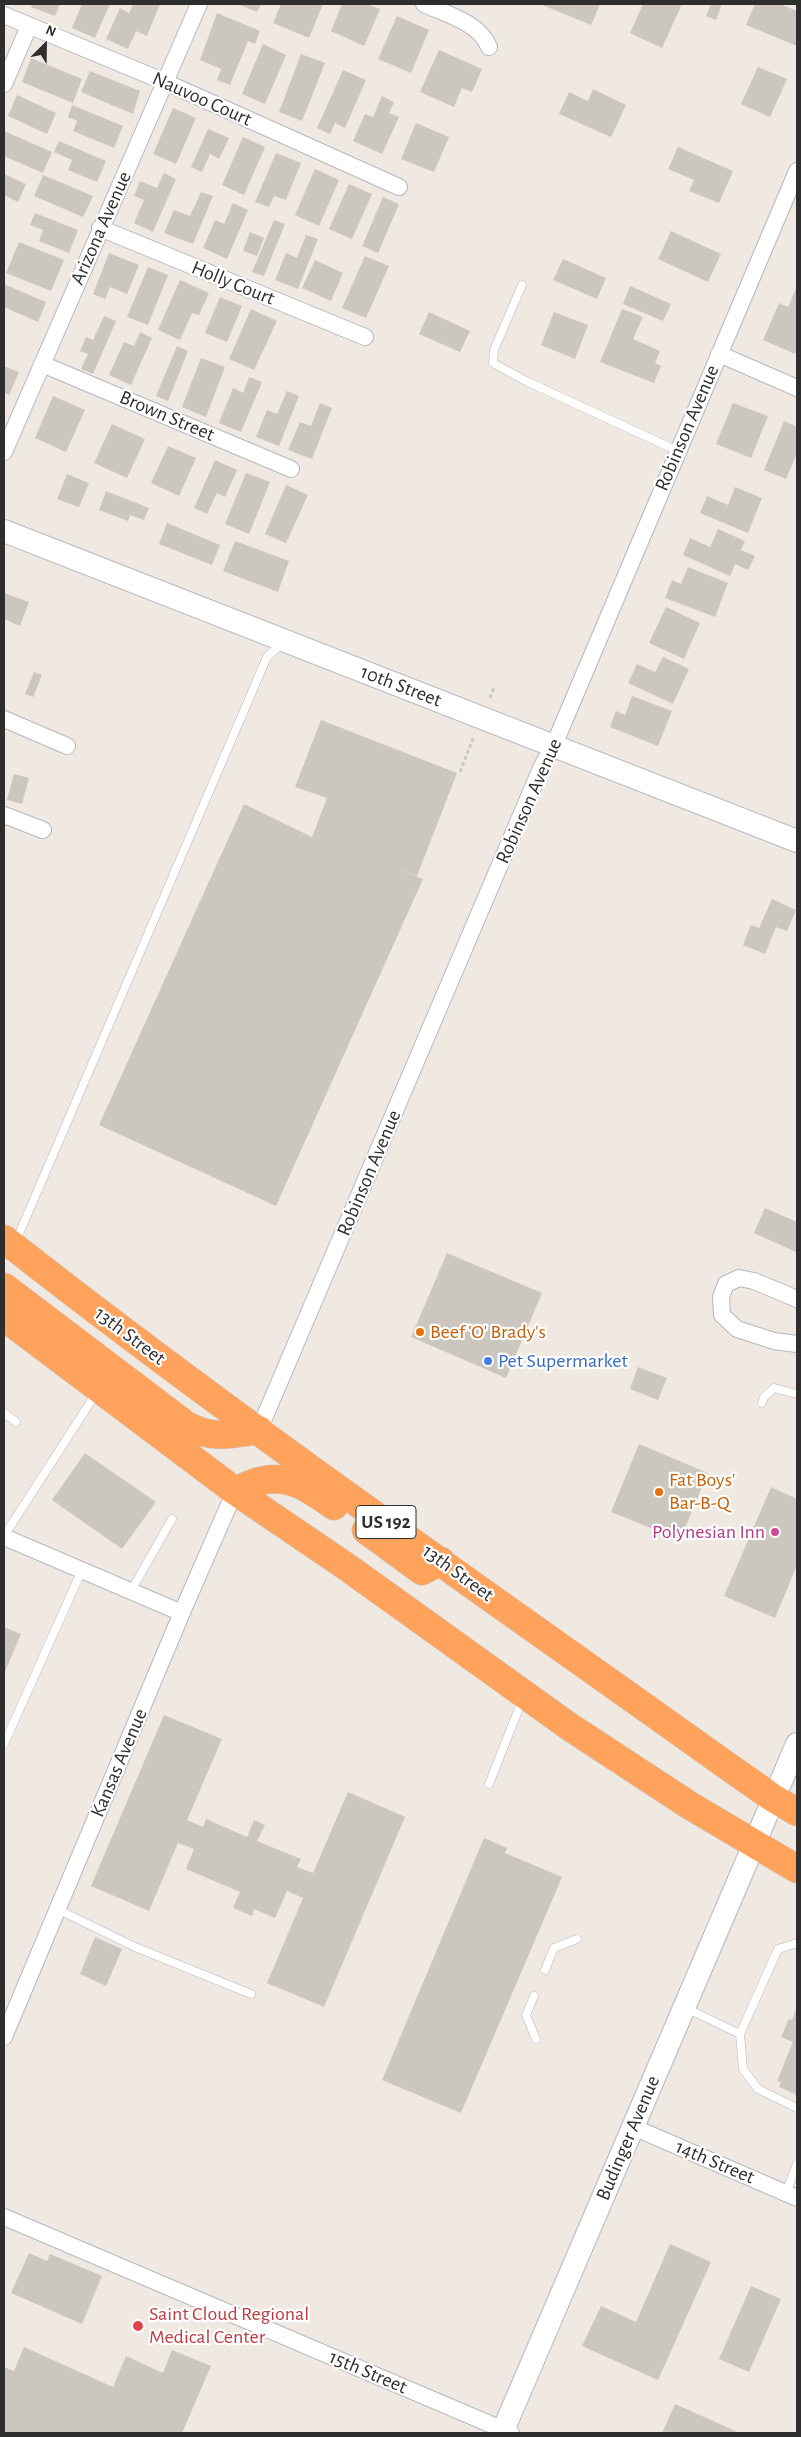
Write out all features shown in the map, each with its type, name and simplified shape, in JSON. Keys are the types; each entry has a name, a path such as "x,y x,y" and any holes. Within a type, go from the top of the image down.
{"highway":[{"name":"13th Street","path":"9,1243 96,1311 259,1430 773,1798 797,1812"},
{"path":"4,1287 186,1425 201,1434 216,1436 259,1430"},
{"name":"US 192","path":"4,1317 235,1491 347,1567 630,1768 797,1869"},
{"path":"235,1491 264,1480 282,1479 301,1484 422,1571 441,1561"}],"street":[{"name":"Arizona Avenue","path":"4,452 199,4"},
{"path":"424,4 478,29 486,39 489,48"},
{"name":"Nauvoo Court","path":"4,15 165,82 399,187"},
{"path":"4,84 29,26"},
{"name":"Robinson Avenue","path":"259,1430 542,766 554,745 797,171"},
{"name":"Holly Court","path":"100,228 365,337"},
{"path":"719,354 797,388"},
{"name":"Brown Street","path":"42,364 291,469"},
{"name":"10th Street","path":"4,531 797,841"},
{"path":"4,719 66,746"},
{"path":"4,815 43,830"},
{"path":"797,1299 754,1281 739,1278 726,1284 721,1297 722,1315 737,1329 774,1341 797,1344"},
{"name":"Kansas Avenue","path":"4,2037 235,1491"},
{"path":"4,1536 182,1613"},
{"name":"Budinger Avenue","path":"505,2432 797,1744"},
{"name":"14th Street","path":"633,2127 791,2195"},
{"name":"15th Street","path":"4,2218 505,2432"}],"lane":[{"path":"522,285 494,350 493,363 526,381 678,451"},
{"path":"9,1243 267,657 285,640"},
{"path":"4,1536 99,1388"},
{"path":"762,1403 764,1397 774,1388 797,1394"},
{"path":"4,1413 16,1422"},
{"path":"131,1591 172,1519"},
{"path":"4,1744 82,1570"},
{"path":"489,1784 524,1694"},
{"path":"57,1909 135,1946 251,1994"},
{"path":"545,1970 554,1948 577,1939"},
{"path":"797,1943 778,1949 740,2034 744,2069 758,2089 797,2108"},
{"path":"534,1996 526,2015 536,2039"},
{"path":"684,2007 740,2034"},
{"path":"791,2195 797,2164"}],"building":[{"path":"32,4 60,4 55,16 31,7"},
{"path":"82,4 110,4 95,38 72,28"},
{"path":"133,4 160,4 147,36 136,31 128,49 106,39 120,8 129,13"},
{"path":"238,4 261,4 257,12"},
{"path":"281,4 323,4 309,38 273,23"},
{"path":"342,4 366,4 380,9 364,46 331,31"},
{"path":"540,4 600,4 591,25"},
{"path":"643,4 682,4 662,48 630,33"},
{"path":"711,4 722,4 716,20 706,16"},
{"path":"755,4 780,4 797,11 797,46 746,25"},
{"path":"217,13 260,31 255,44 248,41 230,85 217,80 221,69 200,60"},
{"path":"397,16 429,30 411,73 378,59"},
{"path":"263,44 286,55 265,104 242,94"},
{"path":"439,50 482,69 472,92 462,88 454,107 420,92"},
{"path":"301,54 325,63 302,121 279,112"},
{"path":"31,58 82,79 73,103 22,82"},
{"path":"758,67 787,79 770,117 741,104"},
{"path":"343,70 366,80 345,128 335,123 330,134 317,128"},
{"path":"90,71 140,91 133,114 81,92"},
{"path":"593,89 626,105 611,137 559,114 569,92 588,101"},
{"path":"17,95 56,113 47,134 8,116"},
{"path":"382,96 394,102 389,113 399,117 382,154 353,141 365,114 373,117"},
{"path":"72,105 123,126 114,148 73,131 77,121 68,117"},
{"path":"173,108 196,118 176,164 153,154"},
{"path":"416,123 449,137 434,172 401,159"},
{"path":"208,129 229,138 219,159 210,154 202,172 191,167"},
{"path":"4,131 52,152 43,173 4,156"},
{"path":"243,137 265,147 244,195 222,185"},
{"path":"59,141 106,161 97,182 68,170 72,160 54,152"},
{"path":"678,147 733,171 719,203 689,191 694,180 668,169"},
{"path":"276,153 301,163 286,200 274,196 269,207 255,202"},
{"path":"315,169 339,180 319,226 295,215"},
{"path":"164,173 176,179 153,232 134,223 144,200 134,196 140,181 157,188"},
{"path":"4,174 26,184 18,202 4,195"},
{"path":"43,175 93,196 83,217 34,196"},
{"path":"349,184 372,194 352,239 329,229"},
{"path":"201,192 213,196 193,244 164,233 174,210 190,216"},
{"path":"383,197 399,204 378,253 362,246"},
{"path":"233,203 248,210 227,259 203,248 215,220 224,224"},
{"path":"35,213 78,230 69,253 39,241 43,230 30,225"},
{"path":"274,220 285,224 264,276 252,272"},
{"path":"671,231 721,254 708,282 658,259"},
{"path":"250,232 264,238 257,256 243,251"},
{"path":"306,235 318,239 298,289 275,280 286,253 297,258"},
{"path":"19,242 64,260 51,291 6,273"},
{"path":"109,253 139,265 127,294 110,287 105,299 93,294"},
{"path":"365,256 389,266 366,318 342,308"},
{"path":"563,259 606,278 597,299 553,280"},
{"path":"315,260 343,273 331,301 302,288"},
{"path":"148,267 168,275 148,325 127,317"},
{"path":"180,280 209,293 199,315 192,313 180,340 158,330"},
{"path":"4,284 46,302 38,322 4,307"},
{"path":"630,286 671,304 663,321 623,304"},
{"path":"797,286 797,350 795,354 763,340 779,303 788,307"},
{"path":"220,297 242,306 227,342 205,333"},
{"path":"251,309 277,321 254,370 229,359"},
{"path":"622,309 643,317 633,339 660,351 655,363 661,366 654,383 600,362"},
{"path":"429,312 470,331 460,352 419,334"},
{"path":"554,312 588,325 575,359 541,345"},
{"path":"104,316 116,321 93,374 81,369 88,354 80,351 86,337 93,340"},
{"path":"140,332 152,338 131,385 109,375 124,342 134,346"},
{"path":"177,346 188,351 168,401 156,396"},
{"path":"201,358 225,367 206,417 182,407"},
{"path":"4,366 19,372 9,395 4,393"},
{"path":"249,377 262,382 241,432 219,423 233,388 243,393"},
{"path":"287,391 299,396 279,446 256,437 267,410 277,414"},
{"path":"53,396 85,410 66,452 35,438"},
{"path":"320,403 332,408 312,459 288,450 300,422 311,426"},
{"path":"733,403 768,416 751,458 716,444"},
{"path":"784,421 797,427 797,453 786,479 764,470"},
{"path":"112,424 145,439 127,478 94,463"},
{"path":"168,446 196,458 179,496 151,483"},
{"path":"215,460 237,470 225,497 217,493 207,514 194,508"},
{"path":"246,473 270,482 249,534 225,524"},
{"path":"67,474 89,483 79,507 57,499"},
{"path":"286,485 308,495 286,543 265,534"},
{"path":"735,487 762,498 748,533 700,513 707,496 728,505"},
{"path":"106,491 149,508 144,520 130,515 128,521 99,510"},
{"path":"167,523 220,545 212,565 159,544"},
{"path":"718,529 745,541 741,550 755,556 748,570 735,564 730,576 683,555 690,538 710,547"},
{"path":"235,541 289,561 278,592 223,571"},
{"path":"688,567 728,583 715,617 665,598 672,580 681,584"},
{"path":"4,593 29,602 20,626 4,619"},
{"path":"666,607 700,623 684,659 649,643"},
{"path":"663,657 689,669 673,704 628,683 637,664 655,672"},
{"path":"34,672 42,675 33,697 25,694"},
{"path":"632,696 672,711 658,746 610,727 616,711 625,715"},
{"path":"321,720 457,773 417,876 396,868 423,879 276,1206 99,1125 244,804 312,837 327,798 295,787"},
{"path":"14,774 29,778 22,804 7,800"},
{"path":"772,899 796,910 787,931 776,927 765,954 743,945 751,925 759,928"},
{"path":"765,1208 797,1222 796,1252 754,1233"},
{"path":"447,1253 542,1293 506,1378 411,1337"},
{"path":"638,1367 667,1378 658,1400 630,1389"},
{"name":"Fat Boys' Bar-B-Q","path":"639,1444 708,1473 680,1540 611,1512"},
{"path":"85,1453 156,1502 122,1549 52,1500"},
{"name":"Polynesian Inn","path":"771,1487 797,1499 797,1565 775,1618 724,1596"},
{"path":"4,1627 21,1634 4,1674"},
{"path":"164,1715 222,1739 187,1820 203,1827 206,1819 247,1837 254,1820 265,1825 257,1841 301,1859 297,1867 313,1873 348,1792 405,1817 324,2007 267,1983 303,1898 287,1891 275,1918 254,1909 252,1916 233,1908 240,1892 186,1869 194,1849 178,1843 149,1911 91,1886"},
{"path":"484,1838 507,1848 505,1853 562,1877 461,2113 382,2080"},
{"path":"95,1937 122,1949 106,1986 80,1974"},
{"path":"797,2007 797,2095 779,2087 781,2082 777,2081 793,2042 781,2037 789,2019 792,2020"},
{"path":"670,2244 711,2262 658,2380 582,2346 601,2306 636,2322"},
{"path":"29,2253 47,2261 50,2254 102,2276 82,2324 11,2293"},
{"path":"751,2286 781,2299 749,2372 719,2359"},
{"path":"24,2347 113,2387 126,2356 163,2373 172,2350 211,2366 182,2433 4,2433 4,2367 14,2371"},
{"path":"675,2404 740,2433 662,2433"}],"place":[{"name":"Beef 'O' Brady's","path":"420,1332"},
{"name":"Pet Supermarket","path":"488,1361"},
{"name":"Fat Boys' Bar-B-Q","path":"659,1492"},
{"name":"Polynesian Inn","path":"775,1532"},
{"name":"Saint Cloud Regional Medical Center","path":"138,2326"}]}
